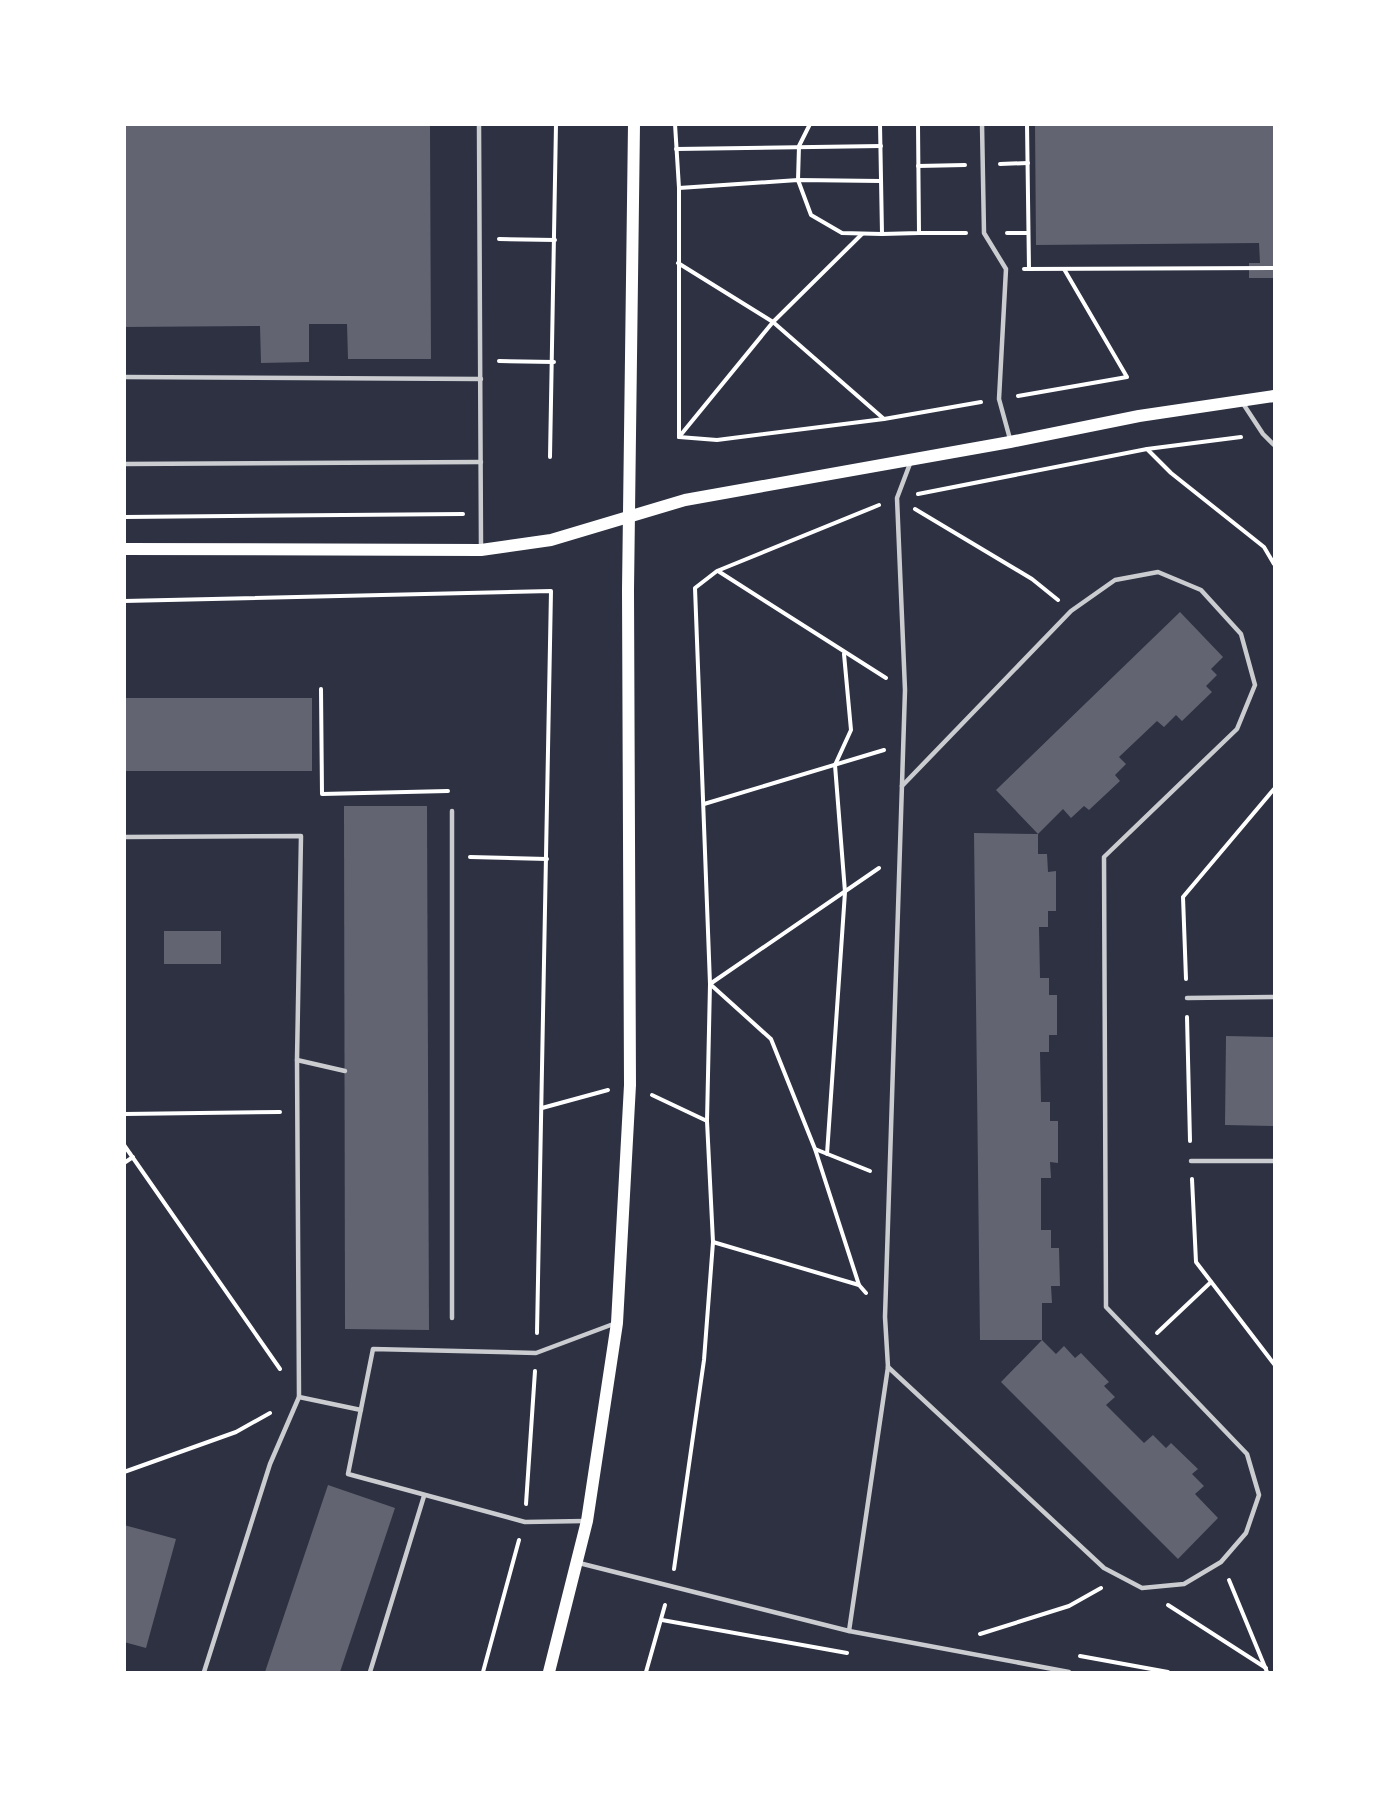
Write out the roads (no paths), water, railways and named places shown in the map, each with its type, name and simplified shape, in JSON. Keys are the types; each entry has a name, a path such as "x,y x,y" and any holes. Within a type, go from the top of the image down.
{"main road":[{"path":"549,1672 587,1521 618,1323 630,1085 629,516 634,124"},
{"path":"124,549 481,550 551,540 685,500 1010,442 1139,416 1275,396"}],"lane":[{"path":"479,124 481,550"},
{"path":"982,124 984,232 1006,269 999,399 1010,442"},
{"path":"124,377 481,379"},
{"path":"1240,400 1263,435 1275,445"},
{"path":"849,1631 888,1367 885,1317 905,690 897,498 912,459"},
{"path":"124,464 481,462"},
{"path":"888,1367 1104,1568 1142,1588 1184,1584 1221,1562 1246,1533 1259,1495 1247,1454 1106,1307 1104,857 1237,729 1255,685 1241,634 1201,590 1158,572 1115,580 1071,611 903,786"},
{"path":"452,810 453,1318"},
{"path":"124,837 301,836 297,1060 299,1397 270,1464 204,1672"},
{"path":"1187,998 1275,997"},
{"path":"297,1060 345,1071"},
{"path":"1191,1161 1275,1161"},
{"path":"587,1521 525,1522 348,1474 373,1349 536,1353 618,1323"},
{"path":"299,1397 361,1410"},
{"path":"370,1672 424,1496"},
{"path":"576,1562 849,1631 1069,1672"}]}
